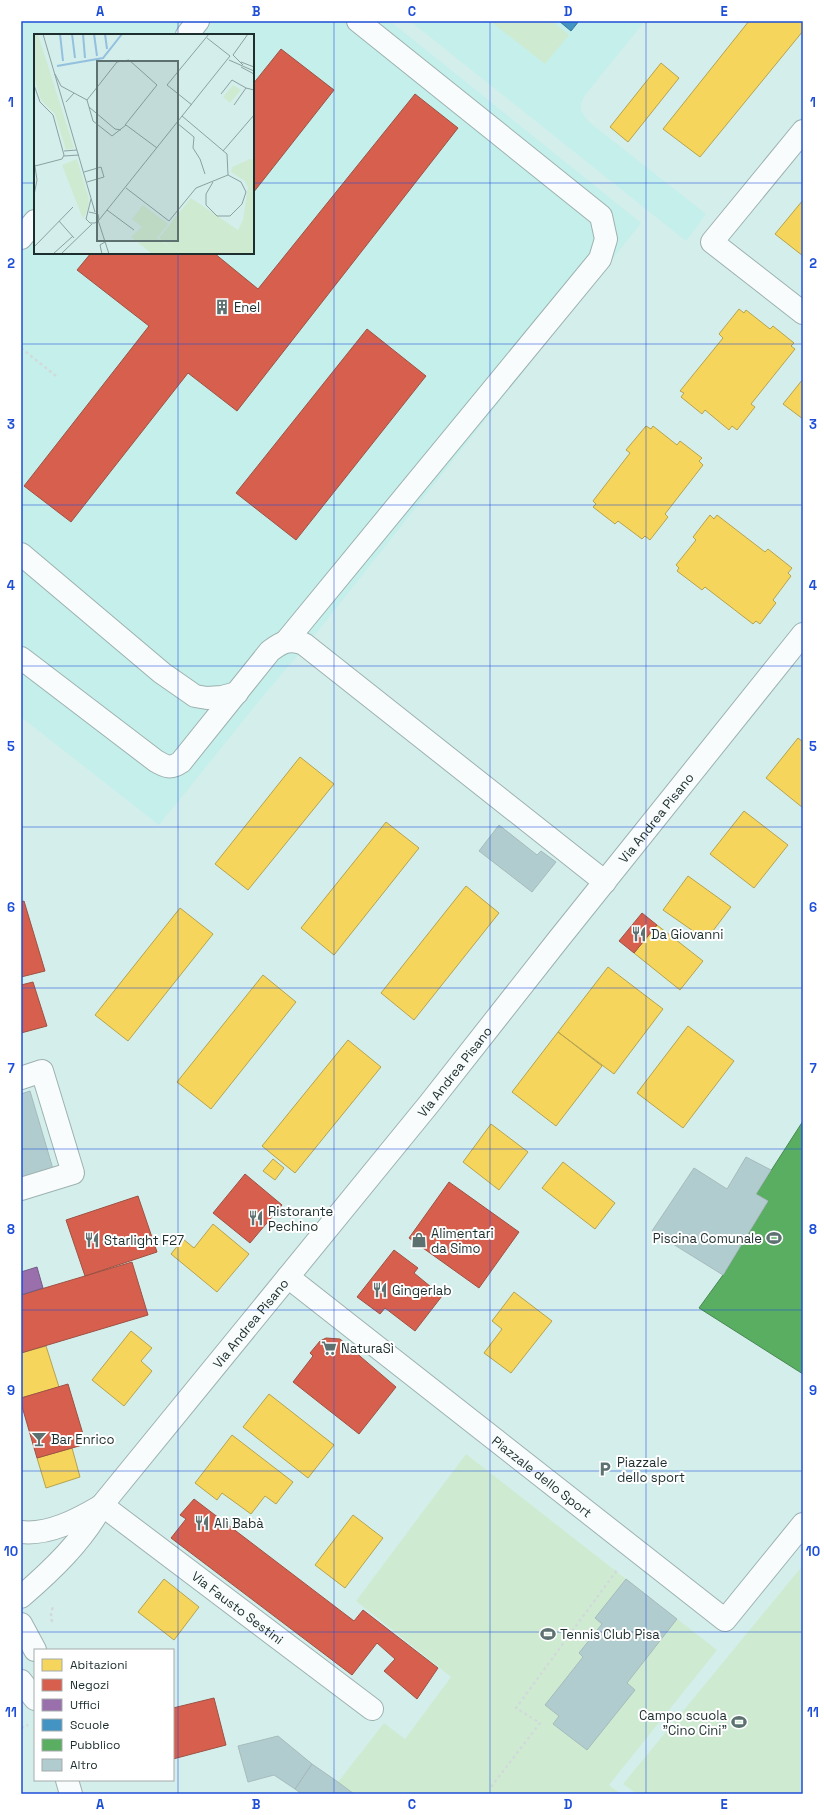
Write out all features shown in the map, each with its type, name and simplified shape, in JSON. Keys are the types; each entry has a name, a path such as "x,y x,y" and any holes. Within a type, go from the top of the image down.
{"street":[{"path":"188,34 198,21"},
{"path":"21,658 156,761 167,767 174,767 181,762 270,651 287,640 600,259 606,239 601,216 358,21"},
{"path":"803,131 712,242 803,313"},
{"path":"21,238 34,222"},
{"path":"21,554 162,673 185,689 196,696 207,698 222,697 237,693"},
{"name":"Via Andrea Pisano","path":"21,1597 66,1554 94,1521 102,1506 430,1104 803,634"},
{"path":"287,640 296,640 304,644 605,882"},
{"path":"21,1078 42,1072 73,1173 21,1189"},
{"name":"Piazzale dello Sport","path":"288,1277 725,1620 803,1524"},
{"name":"Via Andrea Pisano","path":"21,1532 30,1533 51,1529 86,1515 102,1506"},
{"name":"Via Fausto Sestini","path":"102,1506 372,1709"},
{"path":"21,1624 34,1649"},
{"path":"21,1681 34,1698"},
{"path":"67,1781 71,1794"}],"path":[{"path":"21,348 56,376"},
{"path":"491,1787 540,1723 516,1708 633,1548"},
{"path":"52,1624 51,1614 54,1604"}],"shaded area":[{"path":"21,21 390,21 641,223 314,636 263,696 159,825 21,717"},
{"path":"410,21 645,21 585,95 581,103 581,111 589,122 706,214 686,241"}],"green space":[{"path":"490,21 552,21 569,35 545,64"},
{"name":"Tennis Club Pisa","path":"466,1454 717,1650 609,1785 621,1794 354,1794 338,1782 384,1723 405,1739 451,1677 356,1601"},
{"name":"Campo scuola \"Cino Cini\"","path":"803,1565 803,1794 637,1794 623,1784"}],"building: Abitazioni":[{"path":"749,21 803,21 803,31 700,157 663,129"},
{"path":"661,63 679,78 628,142 610,127"},
{"path":"803,200 803,256 775,234"},
{"path":"739,309 744,313 746,310 770,329 773,326 794,343 791,346 795,349 751,404 755,407 737,430 732,426 729,430 705,410 702,414 681,397 684,393 680,391 723,338 719,334"},
{"path":"803,379 803,419 783,404"},
{"path":"646,426 651,429 653,426 677,445 680,441 702,458 699,461 703,465 665,514 668,517 650,540 645,536 642,539 618,521 615,524 593,507 596,504 593,501 630,453 626,450"},
{"path":"710,515 714,519 717,515 765,552 768,549 792,568 788,573 791,576 773,600 776,603 760,624 756,621 753,624 705,587 702,590 677,571 679,568 676,565 696,540 693,537"},
{"path":"798,738 803,742 803,808 766,778"},
{"path":"300,757 334,784 248,890 215,864"},
{"path":"744,811 788,845 754,888 710,854"},
{"path":"386,822 419,848 334,955 301,928"},
{"path":"688,876 731,907 706,940 663,910"},
{"path":"466,886 499,913 414,1020 381,993"},
{"path":"180,908 213,934 128,1041 95,1015"},
{"path":"657,925 703,961 680,990 634,953"},
{"path":"608,967 663,1009 614,1074 558,1032"},
{"path":"263,975 296,1002 211,1109 177,1082"},
{"path":"688,1026 734,1061 683,1128 637,1093"},
{"path":"558,1032 602,1066 556,1126 512,1092"},
{"path":"348,1040 381,1067 295,1173 262,1146"},
{"path":"491,1124 528,1152 499,1190 463,1162"},
{"path":"273,1159 284,1168 275,1180 263,1171"},
{"path":"563,1162 615,1203 595,1229 542,1188"},
{"path":"213,1224 249,1254 217,1292 171,1254 183,1239 194,1248"},
{"path":"514,1292 552,1321 511,1373 484,1353 502,1329 492,1321"},
{"path":"131,1331 152,1348 141,1361 152,1371 124,1406 92,1380"},
{"path":"46,1346 59,1387 21,1398 21,1353"},
{"path":"269,1394 334,1445 308,1478 243,1427"},
{"path":"232,1435 293,1482 276,1504 265,1496 251,1514 222,1493 217,1500 195,1483"},
{"path":"72,1448 80,1477 46,1488 37,1458"},
{"path":"353,1515 383,1538 345,1588 315,1565"},
{"path":"164,1579 199,1607 174,1640 138,1612"}],"building: Negozi":[{"path":"281,49 334,90 254,192 254,83"},
{"name":"Enel","path":"415,94 458,128 237,411 188,373 71,522 24,486 149,326 77,270 90,254 215,254 258,289"},
{"path":"367,329 426,376 296,540 236,493"},
{"path":"24,901 45,971 21,977 21,902"},
{"path":"642,913 657,925 634,953 619,941"},
{"path":"33,982 47,1026 21,1033 21,985"},
{"path":"245,1174 282,1205 250,1243 213,1213"},
{"path":"449,1182 519,1232 479,1288 409,1238"},
{"path":"138,1196 157,1252 85,1276 66,1220"},
{"path":"394,1250 418,1268 414,1273 442,1296 415,1331 385,1308 380,1314 357,1297"},
{"path":"132,1262 148,1315 21,1353 21,1295"},
{"path":"326,1338 340,1339 396,1387 359,1434 293,1382 313,1356 310,1353 320,1341"},
{"path":"68,1384 86,1444 37,1458 21,1403 21,1398"},
{"path":"194,1499 354,1621 363,1610 438,1668 417,1699 384,1671 395,1659 377,1643 352,1675 171,1538 186,1519 180,1515"},
{"path":"214,1698 226,1745 174,1759 174,1708"}],"building: Uffici":[{"path":"37,1267 43,1288 21,1295 21,1272"}],"building: Scuole":[{"path":"559,21 579,21 571,31"}],"building: Pubblico":[{"name":"Piscina Comunale","path":"803,1121 803,1374 699,1308 723,1275 768,1201 756,1194"}],"building: Altro":[{"path":"499,825 537,855 541,851 556,862 532,892 479,851"},
{"path":"30,1091 53,1169 21,1179 21,1094"},
{"path":"746,1157 771,1170 756,1194 768,1201 723,1275 652,1231 694,1168 727,1189"},
{"path":"626,1579 677,1619 627,1683 635,1690 587,1750 553,1724 559,1716 545,1705 583,1657 579,1653 602,1624 595,1618"},
{"path":"278,1736 312,1764 295,1789 274,1775 248,1782 238,1746"},
{"path":"312,1764 354,1794 302,1794 295,1789"}],"place":[{"name":"Enel","path":"222,307"},
{"name":"Da Giovanni","path":"639,934"},
{"name":"Ristorante Pechino","path":"256,1218"},
{"name":"Piscina Comunale","path":"774,1238"},
{"name":"Starlight F27","path":"92,1240"},
{"name":"Alimentari da Simo","path":"419,1240"},
{"name":"Gingerlab","path":"380,1290"},
{"name":"NaturaSì","path":"329,1348"},
{"name":"Bar Enrico","path":"39,1439"},
{"name":"Piazzale dello sport","path":"605,1469"},
{"name":"Alì Babà","path":"202,1523"},
{"name":"Tennis Club Pisa","path":"548,1634"},
{"name":"Campo scuola \"Cino Cini\"","path":"739,1722"}]}
